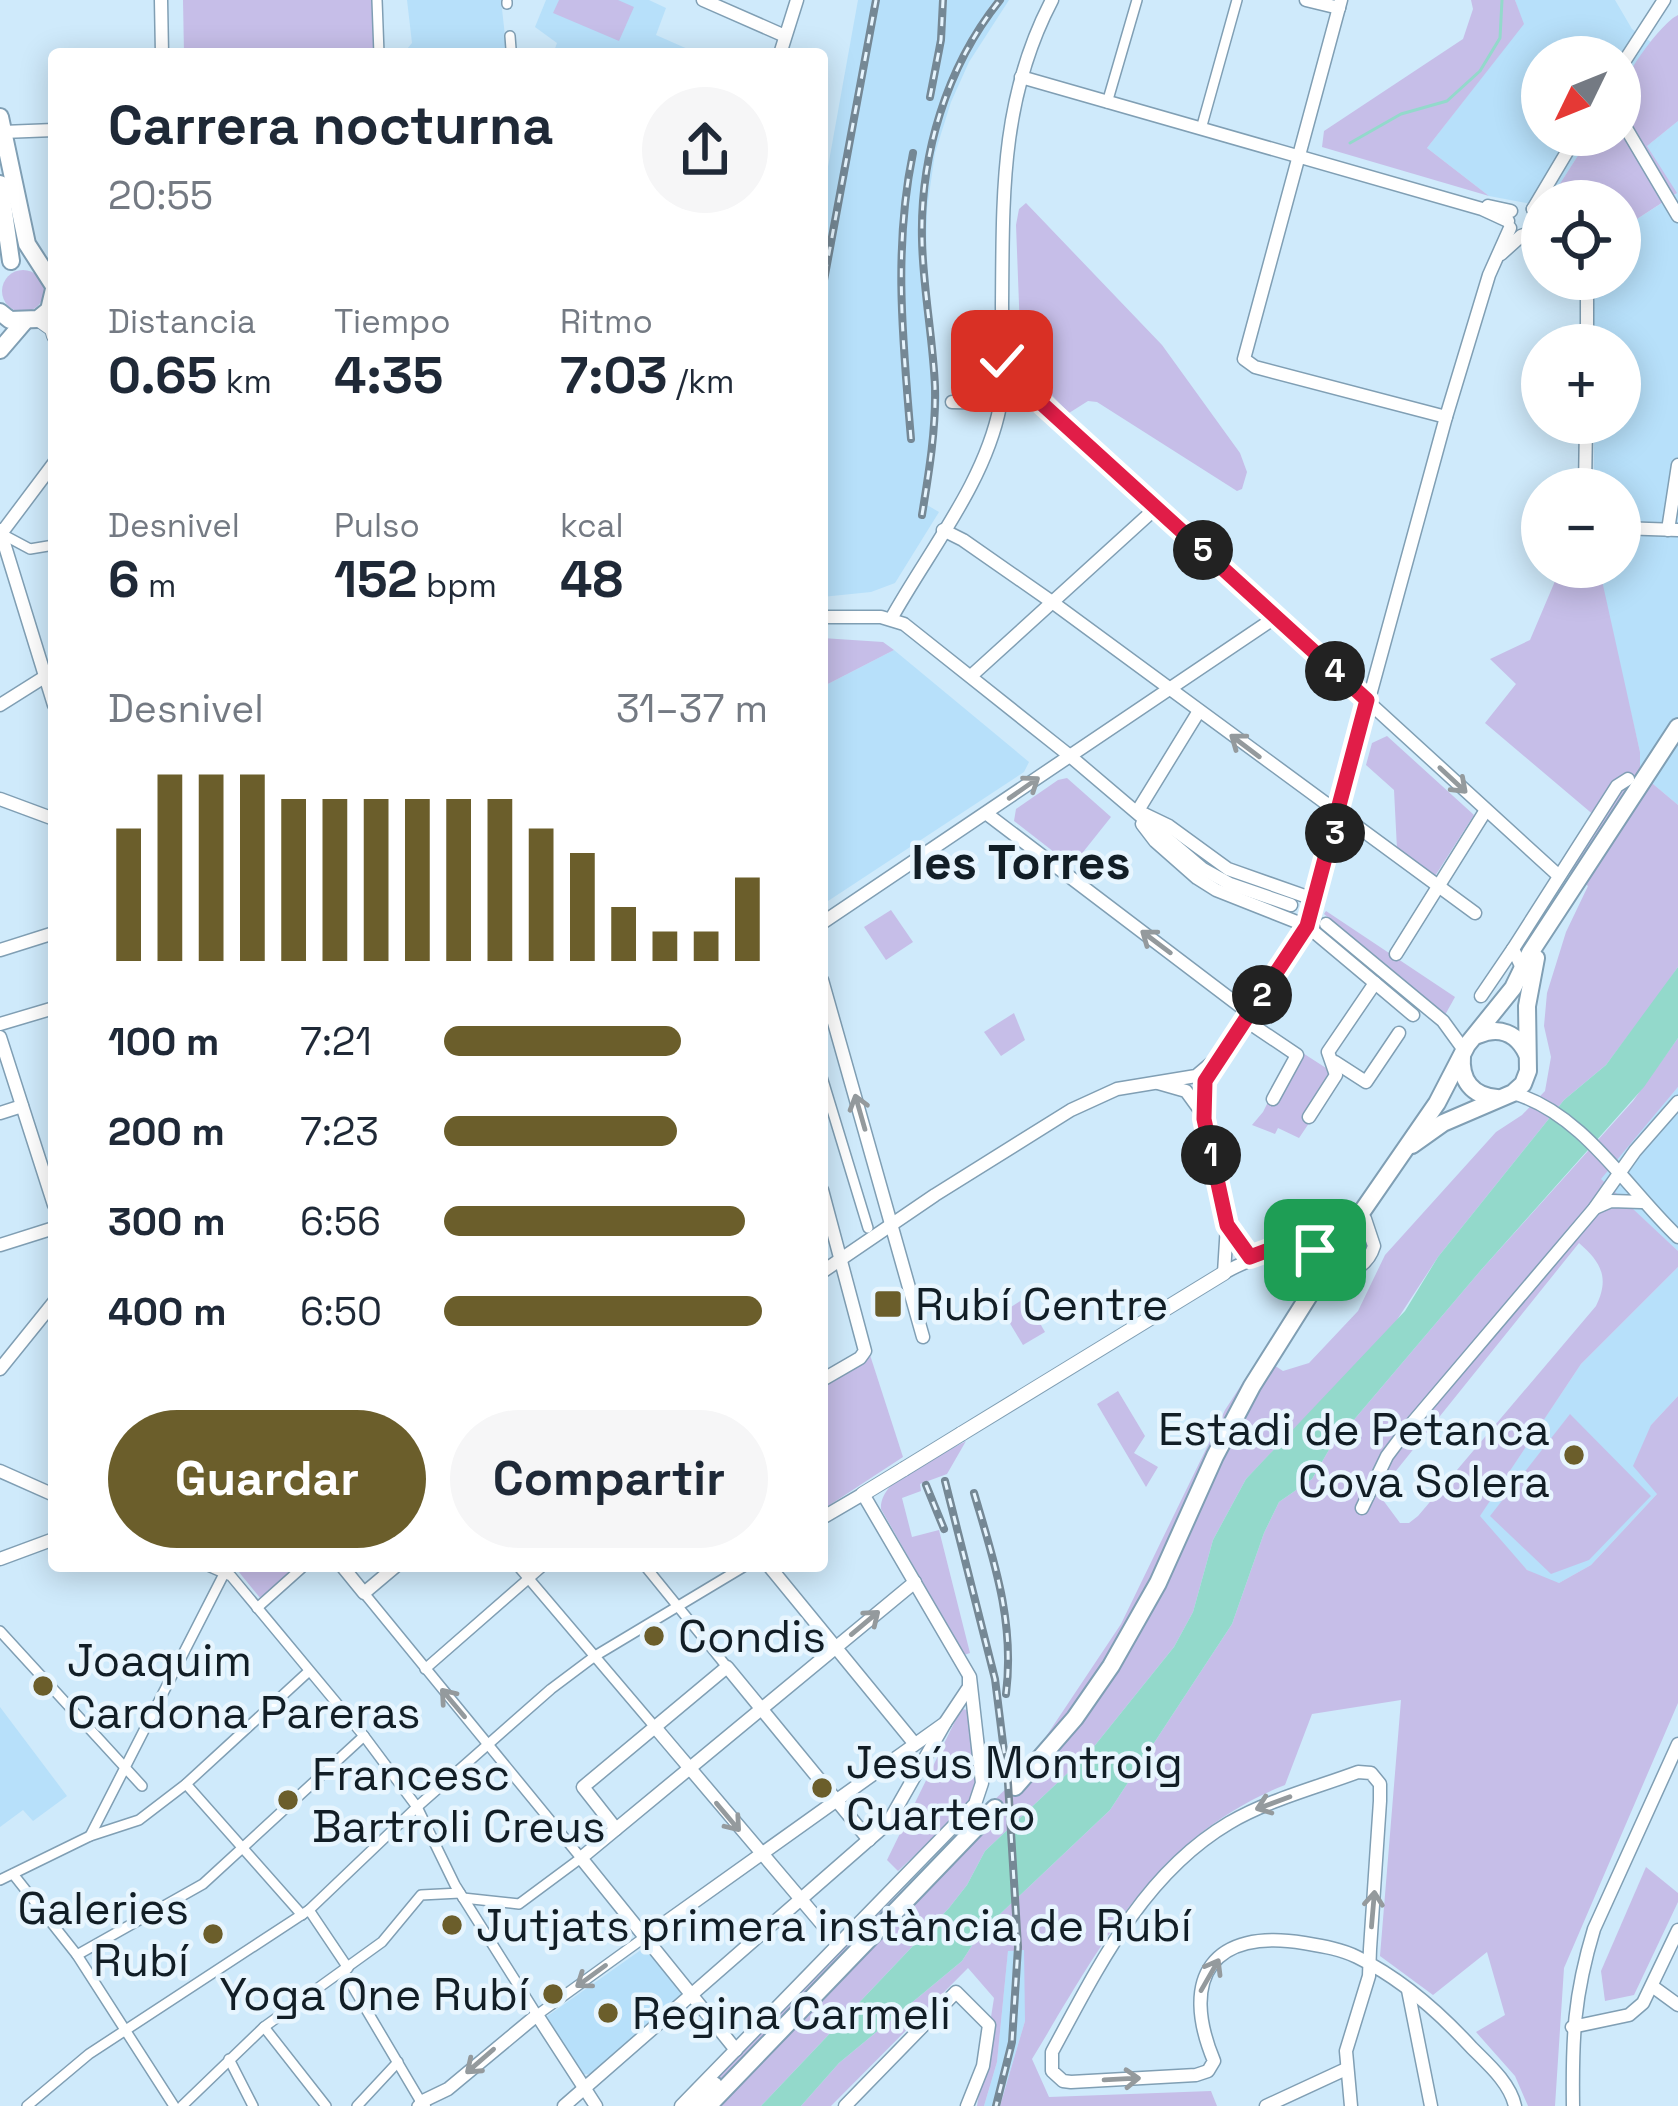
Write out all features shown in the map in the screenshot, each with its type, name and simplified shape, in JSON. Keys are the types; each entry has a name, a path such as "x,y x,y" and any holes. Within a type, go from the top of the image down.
{"main road":[{"path":"2,125 27,244 48,275"},
{"path":"0,185 6,265 48,277"},
{"path":"0,350 48,311"},
{"path":"0,312 10,320 31,321"},
{"path":"1314,1285 1334,1270 1360,1213 1437,1103 1463,1052 1513,988 1678,727"},
{"path":"1402,1152 1443,1124 1505,1096 1528,1063 1528,990 1543,935"},
{"path":"1478,1035 1504,1032 1517,1039 1528,1063"},
{"path":"1463,1052 1461,1070 1469,1086 1483,1096 1505,1096"},
{"path":"1015,1787 1075,1718 1159,1583 1234,1420 1314,1285 1319,1263 1315,1250"},
{"path":"708,2106 995,1808"},
{"path":"692,2106 771,2040"}],"street":[{"path":"160,0 162,48"},
{"path":"377,0 379,48"},
{"path":"704,0 785,36"},
{"path":"782,48 797,0"},
{"path":"891,619 992,438 1001,403 1010,113 1029,44 1052,0"},
{"path":"1107,103 1137,0"},
{"path":"1202,129 1237,0"},
{"path":"1306,0 1340,4 1244,359 1255,367 1446,417"},
{"path":"1640,36 1664,0"},
{"path":"1651,19 1678,1"},
{"path":"509,36 511,48"},
{"path":"1022,77 1521,217"},
{"path":"2,125 48,129"},
{"path":"1641,153 1678,216"},
{"path":"1196,1085 1307,926 1446,417 1490,274 1521,226"},
{"path":"31,321 48,327"},
{"path":"1002,361 1017,381 1559,876"},
{"path":"952,402 1001,403"},
{"path":"1641,529 1673,530 1678,465"},
{"path":"0,533 48,471"},
{"path":"971,676 1157,507"},
{"path":"943,530 1052,602 1475,913"},
{"path":"0,533 30,549 48,546"},
{"path":"0,533 48,671"},
{"path":"828,617 891,619 914,630 1214,876 1291,905"},
{"path":"828,919 1276,617"},
{"path":"0,705 48,675"},
{"path":"1137,812 1199,711"},
{"path":"1480,996 1618,786 1628,779"},
{"path":"0,799 48,817"},
{"path":"1396,953 1486,810"},
{"path":"1137,812 1160,820 1228,869 1316,900"},
{"path":"1137,812 1155,841 1196,878 1307,926 1413,1015"},
{"path":"987,814 1297,1055 1273,1099"},
{"path":"1326,924 1442,1021 1463,1052"},
{"path":"0,950 48,935"},
{"path":"1513,949 1522,968"},
{"path":"1328,1058 1375,983"},
{"path":"828,1002 923,1337"},
{"path":"0,1024 48,1010"},
{"path":"1442,1021 1478,1035"},
{"path":"1328,1058 1366,1082 1399,1034"},
{"path":"0,1037 48,1186"},
{"path":"1310,1117 1336,1075 1328,1058"},
{"path":"1528,1063 1539,1101"},
{"path":"836,1237 850,1242 889,1225 1071,1110 1117,1089 1156,1083 1196,1085"},
{"path":"1196,1085 1227,1225 1223,1273"},
{"path":"1505,1096 1539,1101 1602,1155 1678,1237"},
{"path":"828,1097 868,1234"},
{"path":"1362,1508 1408,1428 1623,1176 1678,1102"},
{"path":"0,1113 22,1106"},
{"path":"1611,1201 1623,1176"},
{"path":"1594,1208 1611,1201 1642,1202"},
{"path":"828,1210 866,1351 828,1377"},
{"path":"828,1514 1223,1273 1285,1244 1322,1218 1338,1210 1360,1213 1374,1239 1372,1253 1352,1271 1334,1270 1315,1250 1311,1236 1322,1218"},
{"path":"1227,1225 1250,1257"},
{"path":"0,1245 48,1230"},
{"path":"828,1269 868,1234"},
{"path":"1285,1244 1315,1250"},
{"path":"0,1369 48,1310"},
{"path":"0,1471 48,1492"},
{"path":"681,2106 975,1804 982,1783 970,1677 863,1494"},
{"path":"0,1559 48,1541"},
{"path":"90,1837 225,1572"},
{"path":"228,1572 417,1807 461,1895 596,2106"},
{"path":"257,1608 297,1572"},
{"path":"347,1572 736,2050"},
{"path":"364,1593 389,1572"},
{"path":"524,1572 838,1942"},
{"path":"425,1669 536,1572"},
{"path":"650,1572 869,1840"},
{"path":"27,2106 89,2054 306,1912 488,1744 595,1656 735,1572"},
{"path":"774,1572 914,1743"},
{"path":"14,1874 77,1955 178,2106 264,2027 382,1942 421,1895 461,1895 519,1904 915,1582"},
{"path":"0,1631 142,1786"},
{"path":"616,1828 583,1787 728,1667"},
{"path":"0,1880 90,1837 139,1820 186,1784 308,1672"},
{"path":"564,2106 888,1823 969,1687 970,1677"},
{"path":"348,1967 344,1972 421,2105 448,2089 537,2015 945,1723"},
{"path":"77,1955 202,1884 364,1736"},
{"path":"1573,2106 1575,1998 1594,1929 1678,1744"},
{"path":"1352,2106 1346,2069 1350,2034 1370,1965 1380,1784 1371,1774 1358,1772 1254,1810 1178,1861 1137,1908 1104,1959 1052,2052 1052,2071 1063,2081 1071,2081 1208,2071 1214,2061 1198,2004 1200,1986 1223,1954 1244,1941 1267,1938 1329,1947 1370,1965 1408,1989 1495,2072 1513,2095 1515,2106"},
{"path":"186,1784 306,1912 348,1967"},
{"path":"1572,2027 1629,2015 1643,2003 1678,1930"},
{"path":"1652,1986 1678,2005"},
{"path":"1408,1989 1431,2106"},
{"path":"845,2106 956,1992 989,2025 983,2066 968,2106"},
{"path":"264,2027 326,2106"},
{"path":"229,2059 254,2106"},
{"path":"357,2106 398,2062"},
{"path":"1266,2106 1346,2069"}],"shaded area":[{"path":"183,0 372,0 374,48 184,48"},
{"path":"407,0 501,0 506,48 408,48 412,43"},
{"path":"546,0 649,0 666,8 656,35 685,48 555,48 557,43 535,27"},
{"path":"559,0 618,0 634,7 619,41 553,13"},
{"path":"858,0 1009,0 969,62 951,102 935,153 927,209 926,256 940,400 927,505 939,512 895,583 871,592 828,596 828,167"},
{"path":"1471,0 1515,0 1524,24 1427,148 1489,196 1322,147 1324,131 1463,39 1473,9"},
{"path":"1515,0 1615,0 1632,29 1651,42 1641,57 1641,36 1521,36 1521,156 1578,156 1562,180 1521,180 1521,202 1489,196 1427,148 1523,24"},
{"path":"1678,15 1678,121 1647,146 1677,193 1641,216 1641,180 1562,180 1578,156 1641,156 1641,55"},
{"path":"1678,121 1678,805 1640,773 1640,752 1602,588 1641,588 1641,468 1594,468 1594,444 1641,444 1641,324 1593,324 1592,300 1641,300 1641,216 1676,194 1647,146"},
{"path":"1026,203 1162,345 1240,453 1247,472 1242,489 1237,491 1097,402 1088,401 1069,413 1026,368 1021,357 1016,225 1019,209"},
{"path":"23,270 38,276 44,291 38,306 23,312 8,306 2,291 8,276"},
{"path":"1552,588 1604,588 1640,752 1640,773 1678,805 1678,967 1606,1065 1564,1100 1438,1257 1393,1326 1246,1479 1213,1540 1193,1612 1174,1647 1088,1754 985,1851 949,1908 761,2106 687,2106 1021,1774 1121,1624 1225,1410 1260,1356 1283,1371 1309,1363 1358,1311 1385,1255 1496,1132 1522,1115 1545,1091 1551,1057 1544,1026 1547,993 1566,932 1588,886 1569,871 1602,822 1485,723 1516,684 1490,659 1530,640"},
{"path":"828,638 883,642 894,650 828,684"},
{"path":"894,650 1029,762 1024,772 828,901 828,684"},
{"path":"1387,736 1474,815 1435,876 1397,849 1394,790 1366,765 1372,743"},
{"path":"1067,778 1111,817 1072,866 1014,821 1016,809"},
{"path":"891,910 913,942 886,960 864,927"},
{"path":"1326,911 1455,997 1445,1015 1324,914"},
{"path":"1678,967 1678,1038 1644,1087 1330,1448 1312,1479 1279,1502 1232,1624 1110,1810 980,1933 962,1961 839,2063 801,2106 761,2106 949,1908 985,1851 1088,1754 1174,1647 1193,1612 1213,1540 1246,1479 1405,1311 1438,1257 1564,1100 1606,1065"},
{"path":"1014,1013 1025,1040 1001,1056 984,1032"},
{"path":"1678,1038 1678,1087 1601,1179 1678,1251 1678,1267 1581,1364 1480,1516 1527,1570 1559,1583 1591,1565 1657,1494 1633,1466 1651,1425 1678,1396 1678,1703 1564,1968 1555,2106 1528,2106 1515,2076 1476,2032 1505,2015 1487,1952 1433,1995 1380,1956 1401,1700 1312,1714 1285,1785 1239,1807 1166,1865 1108,1936 1032,2059 1049,2097 1211,2091 1217,2106 1000,2106 1025,2021 1024,1950 1008,1951 997,2062 984,2106 977,2106 994,1998 968,1968 831,2106 801,2106 839,2063 962,1961 980,1933 1110,1810 1232,1624 1279,1502 1312,1479 1330,1448 1481,1270 1633,1101","holes":["1579,1243 1603,1279 1596,1306 1418,1516 1400,1523 1380,1496 1387,1482"]},
{"path":"1295,1048 1340,1077 1299,1138 1278,1128 1275,1134 1252,1125"},
{"path":"1678,1087 1678,1251 1600,1179"},
{"path":"1678,1267 1678,1396 1651,1425 1657,1494 1591,1565 1559,1583 1541,1578 1527,1570 1479,1517 1581,1364"},
{"path":"1025,1298 1045,1332 1023,1345 1003,1312"},
{"path":"870,1355 903,1457 828,1506 828,1380"},
{"path":"1118,1391 1145,1436 1134,1453 1158,1467 1146,1487 1097,1404"},
{"name":"Estadi de Petanca Cova Solera","path":"1570,1414 1651,1496 1589,1560 1551,1574 1490,1516"},
{"path":"966,1441 947,1474 920,1484 921,1491 902,1498 912,1537 939,1530 970,1653 964,1655 881,1509 883,1497 901,1477"},
{"path":"239,1572 291,1572 261,1599"},
{"path":"0,1707 67,1796 33,1821 23,1810 0,1827"},
{"path":"961,1709 968,1710 976,1790 966,1807 898,1871 887,1860"},
{"path":"1646,1867 1678,1893 1678,1902 1634,1995 1605,2001 1601,1971"},
{"name":"Regina Carmeli","path":"648,1945 682,1988 681,1998 595,2075 584,2074 546,2017"},
{"path":"1008,1950 1025,1950 1025,2021 1000,2106 984,2106 997,2062"}],"waterway":[{"path":"1350,143 1401,114 1447,101 1480,71 1500,38 1502,0"}],"railway":[{"path":"828,259 876,0"},
{"path":"930,97 943,0"},
{"path":"922,515 935,403 922,240 926,176 951,83 1000,0"},
{"path":"911,439 901,260 913,153"},
{"path":"945,1481 995,1679 1008,1783 1018,1947 1012,2042 996,2106"},
{"path":"926,1485 944,1529"},
{"path":"974,1493 1005,1617 1006,1694"}],"place":[{"name":"Rubí Centre","path":"888,1304"},
{"name":"Estadi de Petanca Cova Solera","path":"1574,1455"},
{"name":"Condis","path":"654,1636"},
{"name":"Joaquim Cardona Pareras","path":"43,1686"},
{"name":"Jesús Montroig Cuartero","path":"822,1788"},
{"name":"Francesc Bartroli Creus","path":"288,1800"},
{"name":"Jutjats primera instància de Rubí","path":"452,1925"},
{"name":"Galeries Rubí","path":"213,1934"},
{"name":"Yoga One Rubí","path":"553,1994"},
{"name":"Regina Carmeli","path":"608,2013"}],"district":[{"name":"les Torres","path":"1021,862"}],"route":[{"path":"1002,361 1017,381 1367,700 1307,926 1205,1081 1204,1119 1227,1225 1250,1257 1285,1244 1315,1250"}]}
